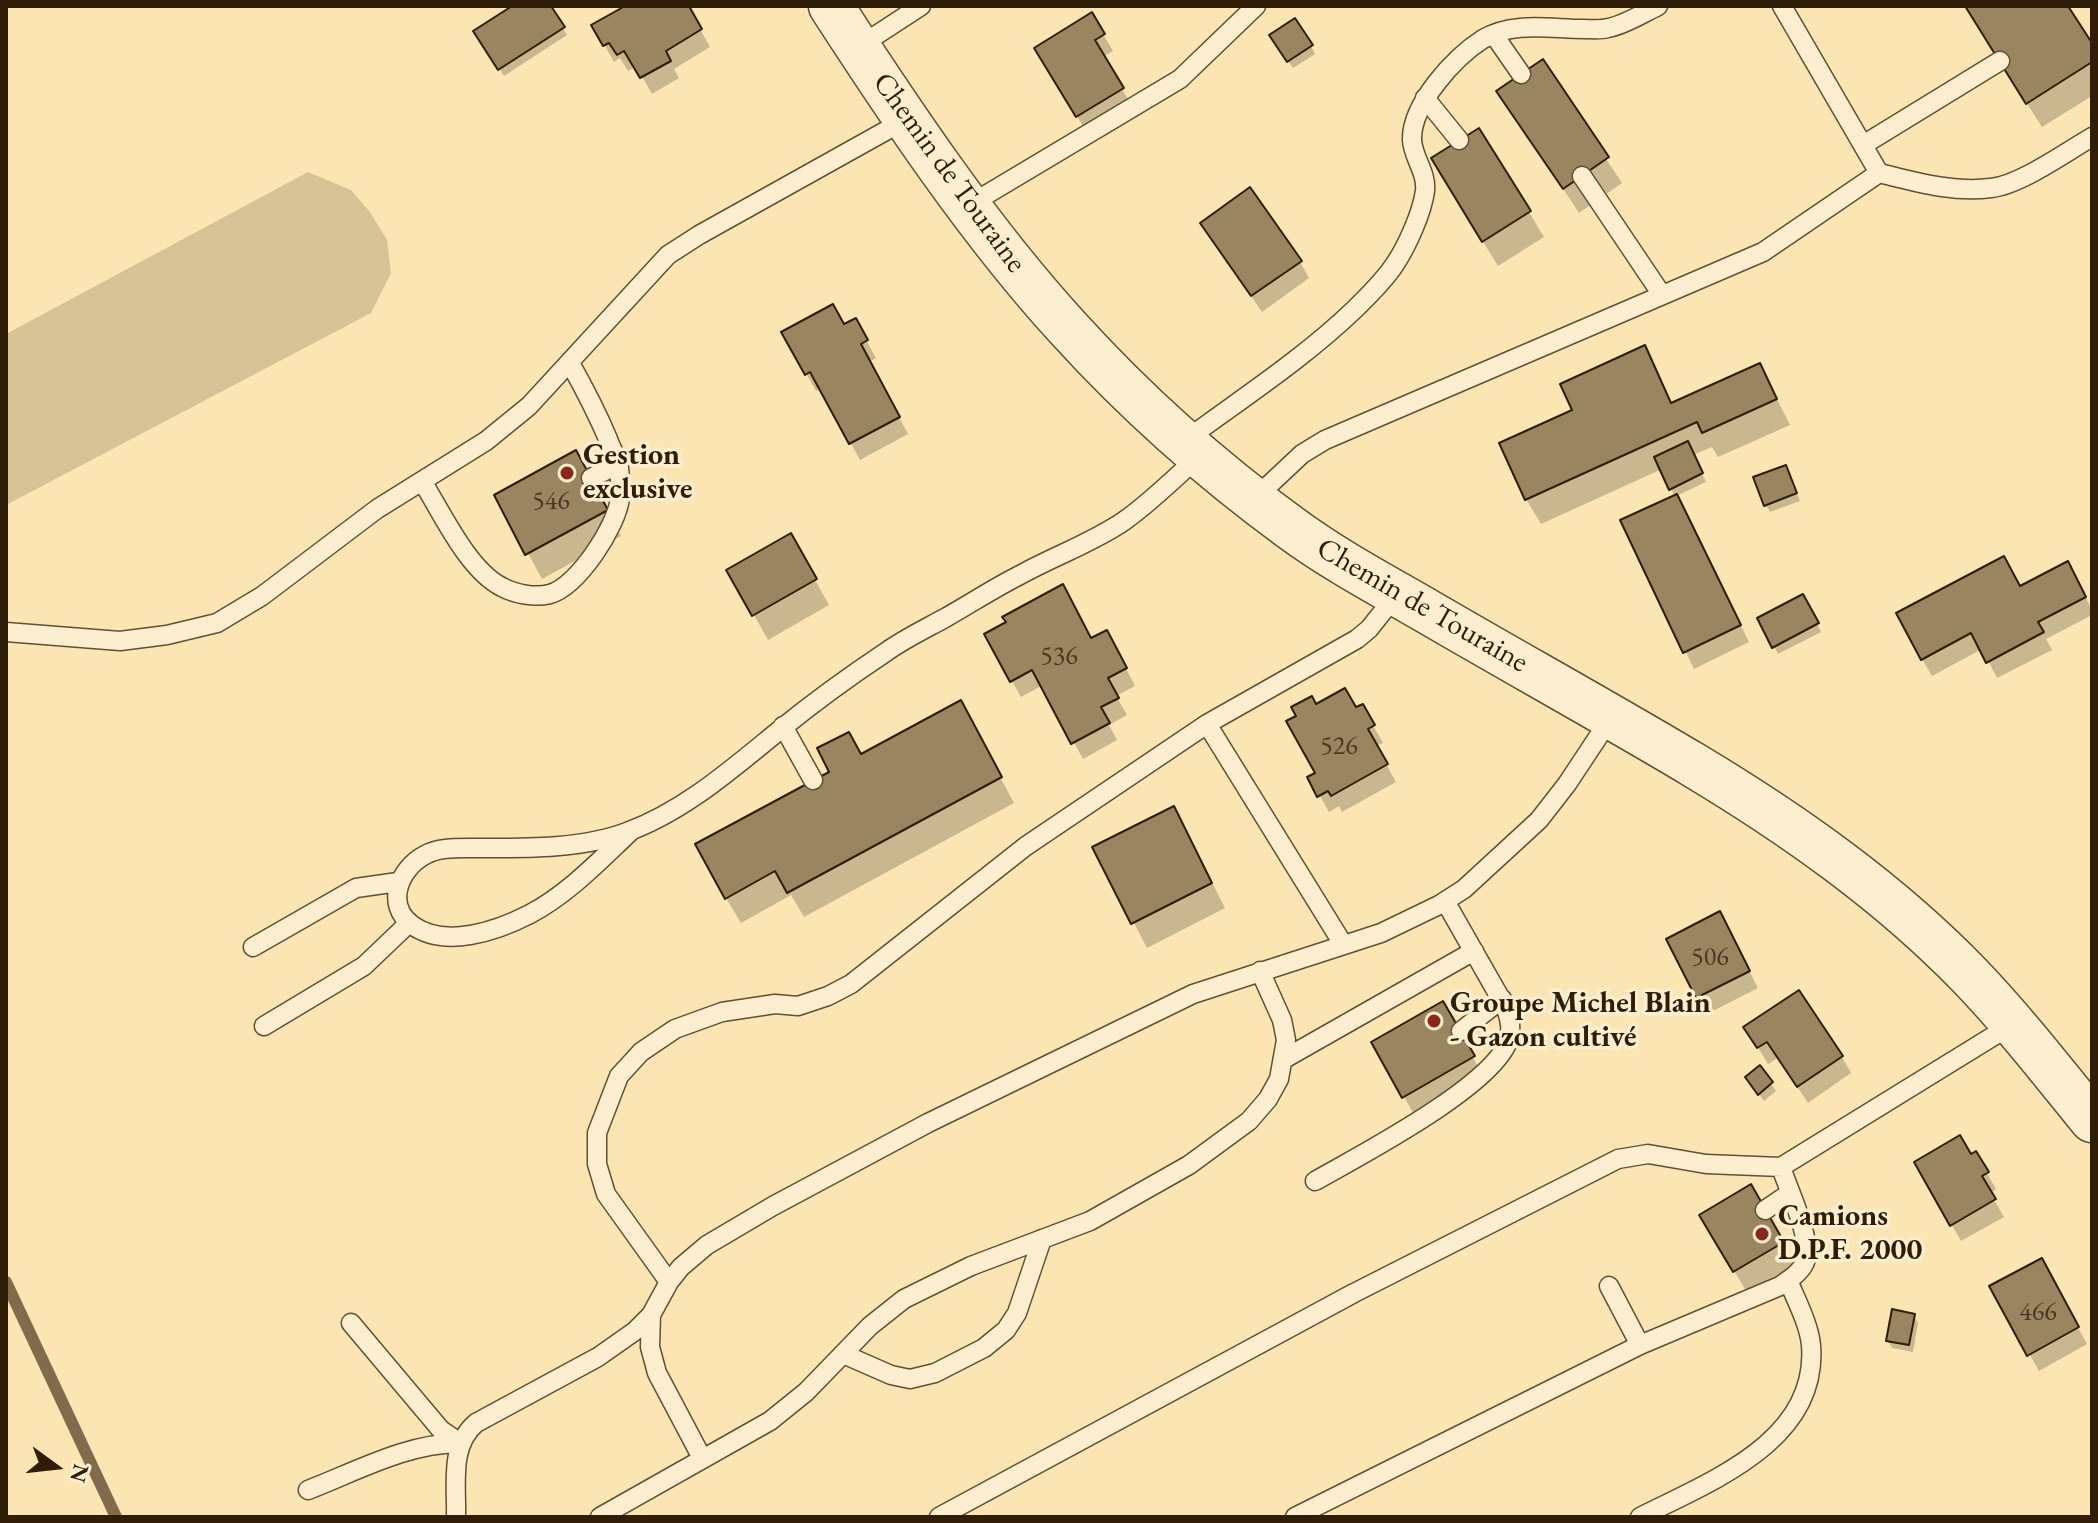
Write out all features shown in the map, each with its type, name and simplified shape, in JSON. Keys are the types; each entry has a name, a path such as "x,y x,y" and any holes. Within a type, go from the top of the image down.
{"street":[{"name":"Chemin de Touraine","path":"831,6 969,205 1066,326 1191,449 1295,531 1397,594 1746,796 1817,845 1902,912 1939,946 2013,1024 2092,1120"}],"lane":[{"path":"858,47 921,6"},
{"path":"969,205 1180,79 1256,6"},
{"path":"630,832 601,840 518,848 455,848 428,853 411,864 398,882 400,912 409,923 425,932 445,936 484,932 551,901 580,879 630,832 693,796 888,650 1125,520 1191,449 1337,326 1394,266 1410,237 1425,191 1412,136 1425,98 1468,51 1485,38 1531,26 1608,29 1658,6"},
{"path":"1782,6 1879,173 1943,189 1994,188 2035,171 2092,137"},
{"path":"1494,35 1521,74"},
{"path":"1863,145 2000,61"},
{"path":"1425,98 1459,140"},
{"path":"6,632 120,641 167,635 217,623 262,596 377,509 486,441 529,406 668,255 907,119"},
{"path":"1253,500 1302,454 1325,440 1763,252 1879,173"},
{"path":"1582,176 1662,295"},
{"path":"422,481 477,568 502,587 532,596 552,594 566,584 583,568 614,521 620,498 619,464 595,408 570,363"},
{"path":"591,478 619,464"},
{"path":"669,1282 606,1194 597,1164 597,1133 607,1102 619,1076 641,1052 675,1029 722,1012 775,1004 798,1006 851,984 1026,846 1207,724 1357,639 1397,594"},
{"path":"456,1517 457,1449 464,1433 476,1423 598,1357 635,1331 651,1315 669,1282 707,1245 928,1123 1193,994 1381,933 1445,901 1464,889 1539,820 1612,716"},
{"path":"1207,724 1343,944"},
{"path":"783,726 813,780"},
{"path":"253,947 356,888 398,882"},
{"path":"1315,1181 1448,1103 1499,1057 1509,1040 1510,1022 1502,999 1445,901"},
{"path":"264,1026 364,966 409,923"},
{"path":"1284,1059 1474,951"},
{"path":"600,1517 770,1421 806,1392 904,1299 971,1266 1090,1221 1189,1165 1249,1121 1268,1099 1279,1079 1286,1040 1282,1020 1260,971"},
{"path":"1461,1031 1502,999"},
{"path":"939,1517 1354,1293 1618,1159 1648,1154 1706,1164 1781,1167 2013,1024"},
{"path":"1295,1517 1640,1345 1780,1286 1806,1261 1807,1244 1781,1167"},
{"path":"1765,1210 1790,1193"},
{"path":"843,1354 891,1375 910,1379 935,1373 984,1348 1006,1330 1017,1313 1042,1239"},
{"path":"1640,1517 1738,1466 1794,1417 1806,1391 1811,1367 1811,1341 1788,1280"},
{"path":"1609,1286 1640,1345"},
{"path":"651,1315 650,1347 657,1373 702,1458"},
{"path":"351,1323 441,1430 460,1443"},
{"path":"308,1490 405,1451 439,1443 460,1443"}],"shaded area":[{"path":"308,172 351,190 370,212 387,240 391,273 371,313 6,505 6,334"}],"building":[{"path":"512,6 551,6 565,27 498,70 473,31"},
{"path":"625,6 689,6 702,29 666,51 671,61 640,78 624,51 617,55 609,43 603,46 591,25"},
{"path":"1965,6 2068,6 2092,43 2092,62 2026,104"},
{"path":"1092,12 1105,34 1095,40 1124,88 1076,117 1034,48"},
{"path":"1295,18 1313,45 1287,62 1269,35"},
{"path":"1543,59 1609,157 1563,189 1496,91"},
{"path":"1479,128 1531,211 1482,242 1431,158"},
{"path":"1250,187 1302,261 1251,296 1200,223"},
{"path":"833,304 844,324 856,318 868,340 861,344 900,417 849,444 810,372 805,375 781,332"},
{"path":"1645,345 1671,403 1760,363 1777,399 1702,433 1697,422 1525,500 1499,443 1572,410 1560,384"},
{"path":"1688,441 1703,473 1669,490 1654,457"},
{"path":"576,450 608,510 525,555 494,495"},
{"path":"1786,465 1797,493 1764,506 1753,477"},
{"path":"1677,494 1741,625 1683,653 1620,520"},
{"path":"791,533 817,579 752,616 726,570"},
{"path":"2004,556 2020,586 2068,561 2086,597 2038,622 2044,632 1986,663 1971,633 1921,660 1896,613"},
{"path":"1063,584 1091,638 1107,630 1127,668 1108,678 1119,698 1101,707 1110,723 1071,744 1032,670 1010,682 984,634 1006,622 1002,617"},
{"path":"1803,594 1819,623 1772,648 1757,618"},
{"path":"1345,688 1356,707 1363,704 1375,725 1368,729 1388,764 1331,796 1328,791 1317,797 1307,777 1315,773 1286,721 1296,716 1291,707 1312,696 1316,704"},
{"path":"961,700 1002,777 787,893 775,871 725,899 695,844 829,772 817,748 849,732 861,754"},
{"path":"1174,806 1212,883 1131,924 1092,847"},
{"path":"1720,911 1750,971 1696,998 1666,939"},
{"path":"1799,990 1843,1056 1797,1087 1767,1042 1757,1048 1743,1027"},
{"path":"1443,1001 1475,1056 1402,1098 1371,1042"},
{"path":"1760,1065 1773,1082 1758,1095 1745,1077"},
{"path":"1960,1135 1971,1154 1976,1151 1989,1172 1982,1176 1996,1199 1950,1226 1914,1162"},
{"path":"1751,1184 1784,1242 1733,1272 1699,1215"},
{"path":"2042,1258 2079,1327 2027,1356 1989,1286"},
{"path":"1892,1309 1915,1314 1909,1345 1886,1341"}],"waterway":[{"path":"6,1282 116,1517"}],"place":[{"name":"Gestion exclusive","path":"567,473"},
{"name":"Groupe Michel Blain - Gazon cultivé","path":"1434,1021"},
{"name":"Camions D.P.F. 2000","path":"1762,1234"}]}
